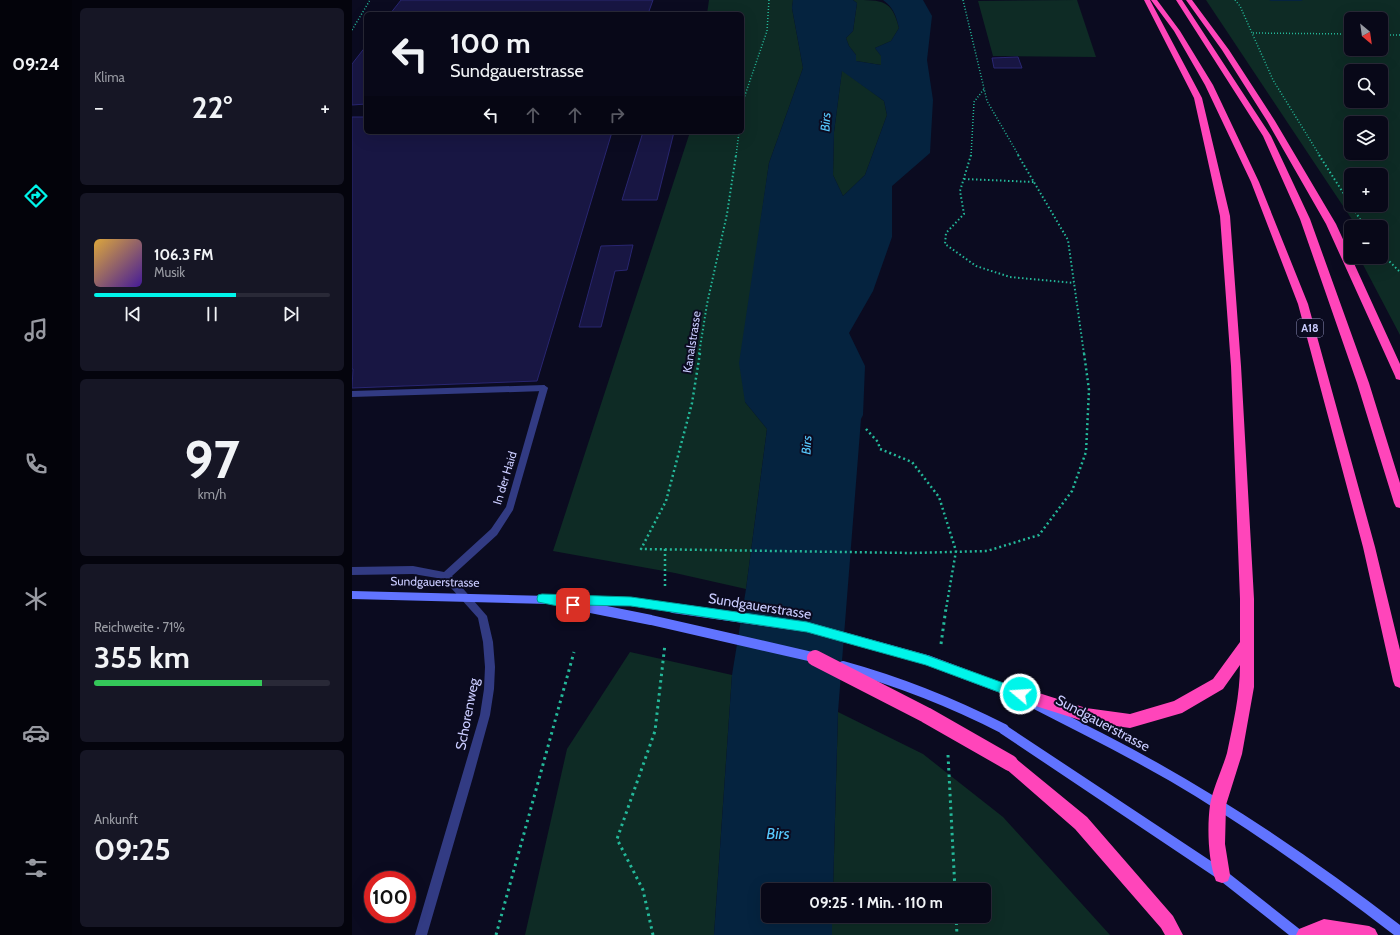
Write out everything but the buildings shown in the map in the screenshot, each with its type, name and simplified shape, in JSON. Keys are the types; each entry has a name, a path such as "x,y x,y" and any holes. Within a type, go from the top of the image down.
{"highway":[{"path":"1147,0 1198,98 1225,216 1237,382 1247,599 1247,687 1234,754 1218,805 1217,844 1222,875"},
{"name":"A18","path":"1154,0 1177,31 1208,85 1255,182 1303,304 1369,547 1400,681"},
{"name":"A18","path":"1179,0 1267,136 1305,219 1363,383 1400,503"},
{"path":"1189,0 1225,50 1271,121 1331,224 1400,376"},
{"path":"1007,690 1086,715 1130,721 1177,708 1218,684 1246,645"},
{"path":"815,658 926,716 1010,764 1081,823 1167,922 1174,935"},
{"path":"1305,935 1324,928 1369,935"}],"main road":[{"name":"Sundgauerstrasse","path":"352,595 631,602 807,627 926,660 1007,690 1141,760 1218,805 1370,909 1400,932"},
{"name":"Sundgauerstrasse","path":"542,599 651,620 815,658 892,680 965,709 1004,729 1222,875 1298,935"}],"street":[{"name":"In der Haid","path":"352,394 544,388 510,508 494,532 446,576"},
{"path":"352,571 413,570 446,576"},
{"name":"Schorenweg","path":"421,935 468,777 489,689 490,667 488,642 482,616 446,576"}],"path":[{"path":"352,30 370,0"},
{"path":"744,98 767,31 769,0"},
{"path":"866,429 878,442 880,450 912,462 938,497 956,552 987,551 1039,535 1072,491 1086,452 1089,390 1068,240 987,101 963,0"},
{"path":"1235,0 1240,6 1253,33 1273,80 1344,194"},
{"path":"1253,33 1344,34"},
{"path":"1388,35 1400,35"},
{"path":"984,88 974,102 971,159 960,191 964,214 946,233 945,244 976,266 1010,277 1074,283"},
{"name":"Kanalstrasse","path":"739,134 727,214 707,304 692,403 666,501 641,549 912,553 956,552"},
{"path":"964,179 1035,182"},
{"path":"1388,260 1400,272"},
{"path":"496,935 574,652"},
{"path":"653,935 643,890 617,839 655,731 664,660"},
{"path":"956,923 957,935"}],"green space":[{"path":"709,0 793,0 792,8 803,68 769,163 755,262 745,402 767,429 746,589 675,573 553,551 689,134 744,134 744,12 707,12"},
{"path":"853,0 879,1 889,7 893,12 899,28 891,41 875,48 882,57 881,65 856,61 856,55 849,46 846,38 853,31 857,3"},
{"path":"1077,0 1096,57 993,56 978,1"},
{"path":"1206,0 1400,0 1400,335 1363,264 1388,264 1388,220 1352,220 1347,212 1388,212 1388,168 1344,168 1344,207"},
{"path":"842,70 884,101 887,115 865,175 843,196 833,175 834,132"},
{"path":"630,652 732,675 714,935 525,935 567,749"},
{"path":"838,712 923,754 1003,817 1110,935 832,935 832,923 991,923 991,883 833,883"}],"water":[{"name":"Birs","path":"793,0 853,0 857,3 853,31 846,38 849,46 856,55 856,61 881,65 881,56 875,48 891,41 899,28 894,12 883,0 923,0 932,16 927,60 933,100 930,153 892,186 892,237 873,291 849,333 865,366 863,415 861,419 838,712 833,883 761,883 761,923 832,923 832,935 714,935 732,675 746,589 767,429 745,402 739,363 769,163 803,68 792,8","holes":["842,71 884,101 887,115 865,175 843,196 833,175 834,132"]}],"waterway":[{"path":"1271,0 1301,0"}],"route":[{"path":"573,605 542,599 631,602 807,627 926,660 1020,694"}]}
